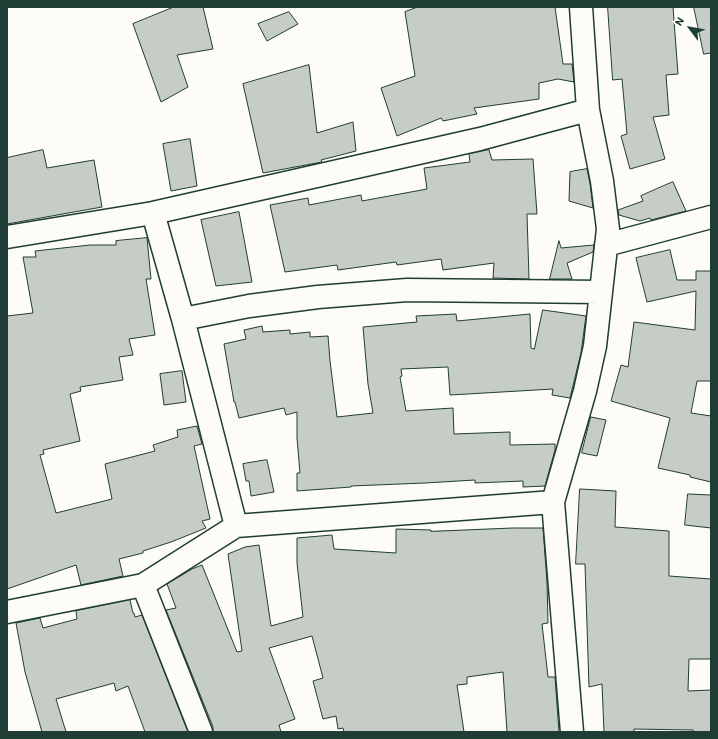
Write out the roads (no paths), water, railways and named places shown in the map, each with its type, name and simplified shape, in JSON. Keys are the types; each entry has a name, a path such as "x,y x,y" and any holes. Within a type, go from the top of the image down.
{"street":[{"path":"572,732 553,502 595,346 608,229 602,181 588,110 581,7"},
{"path":"7,237 153,213 480,139 588,110"},
{"path":"153,213 183,319 236,526"},
{"path":"606,245 711,218"},
{"path":"183,319 249,306 318,296 407,290 601,292"},
{"path":"7,612 143,585 236,526 553,502"},
{"path":"143,585 201,732"}]}
